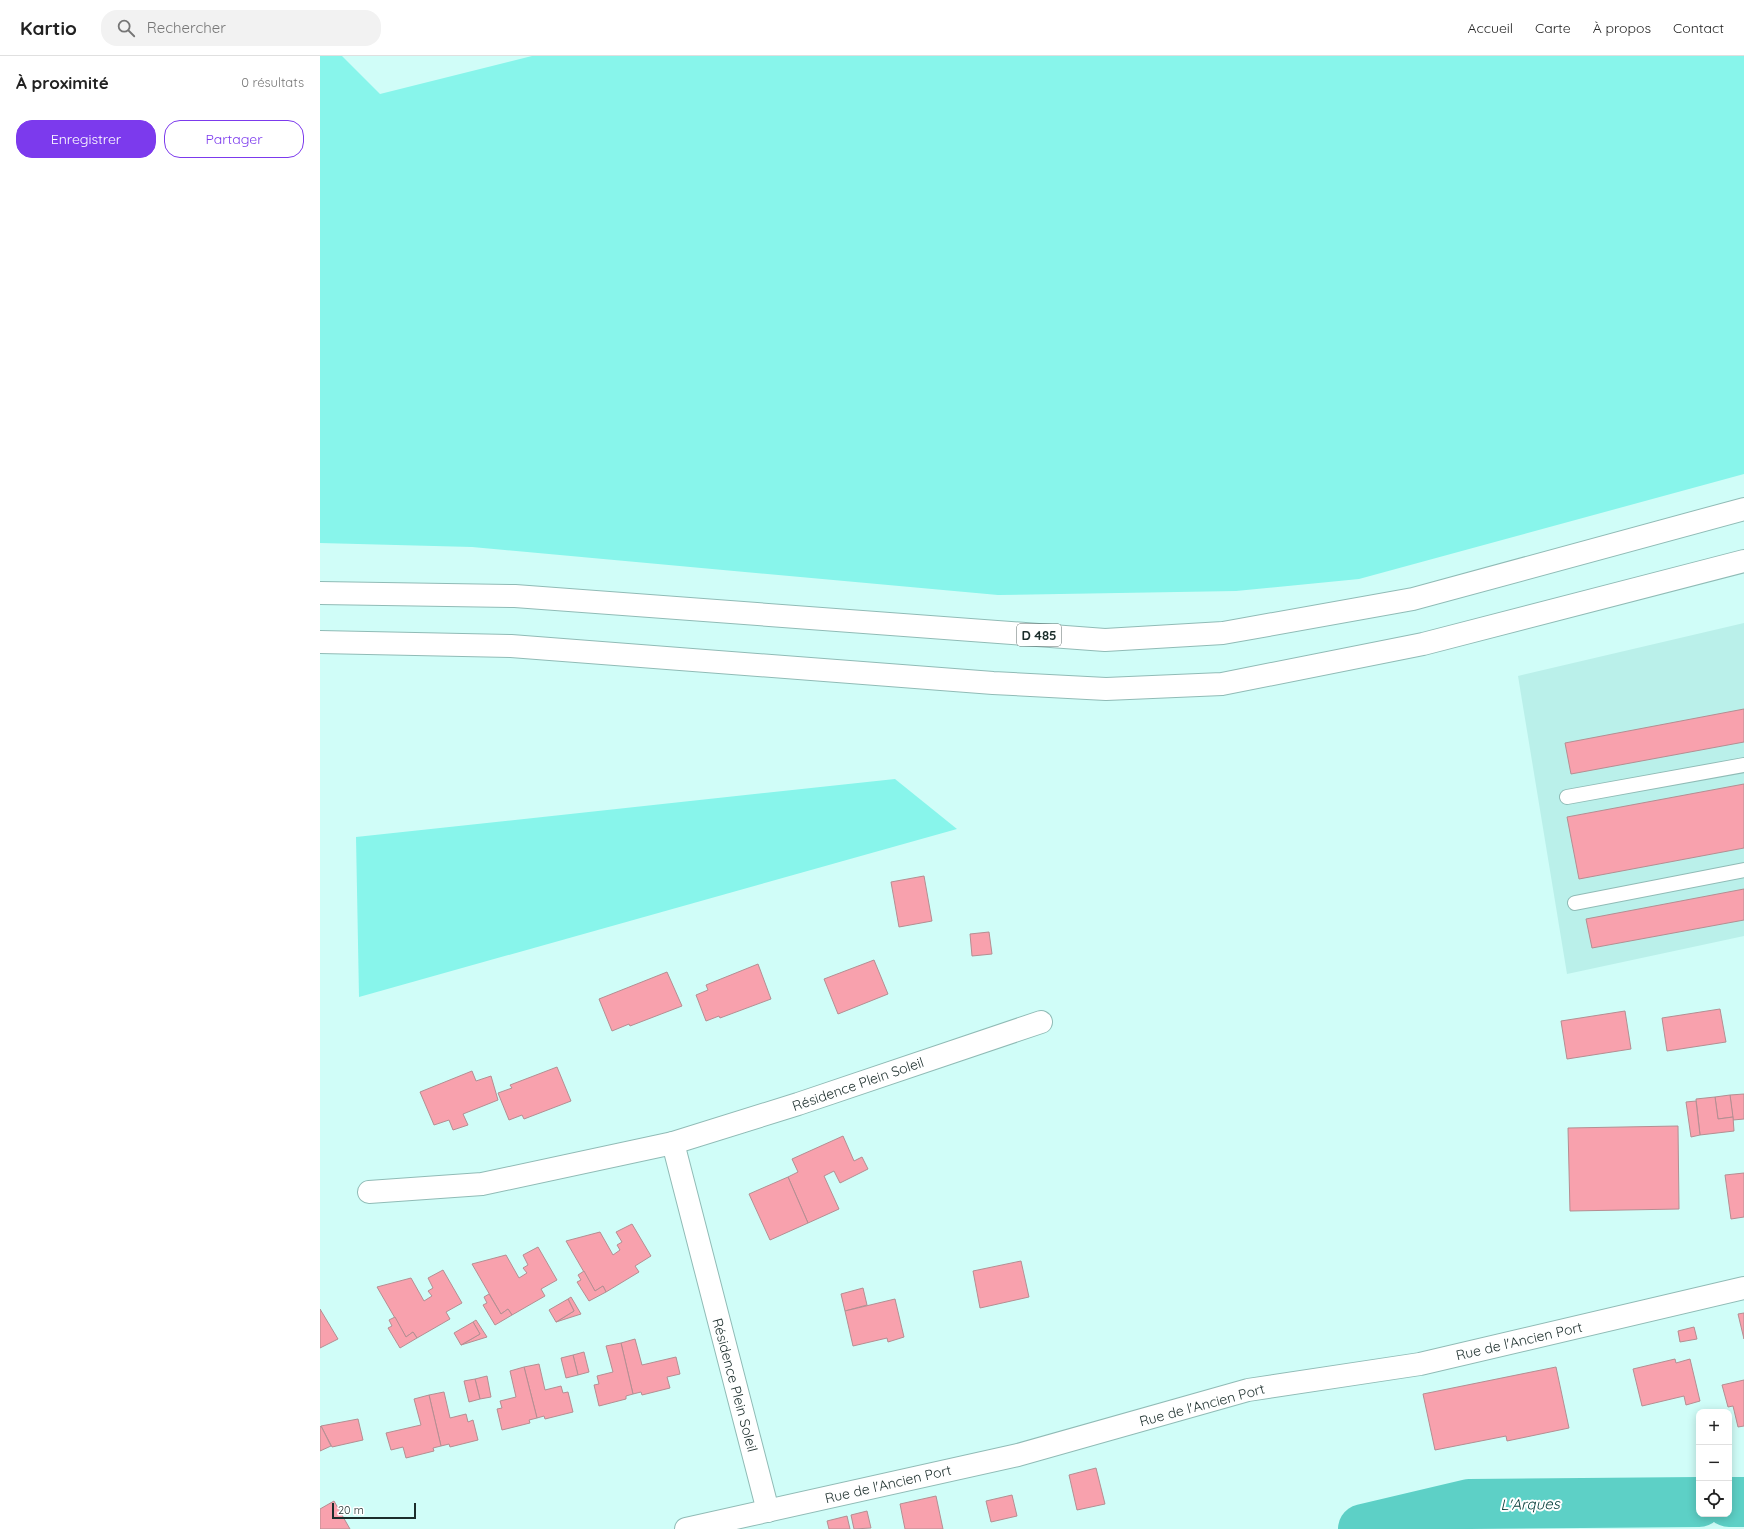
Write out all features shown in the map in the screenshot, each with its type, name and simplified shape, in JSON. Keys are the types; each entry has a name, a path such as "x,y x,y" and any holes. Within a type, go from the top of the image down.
{"main road":[{"name":"D 485","path":"320,593 515,596 1105,640 1223,633 1413,599 1744,509"},
{"path":"320,642 511,646 993,683 1106,689 1222,684 1423,644 1744,561"},
{"name":"Résidence Plein Soleil","path":"369,1192 482,1184 673,1143 806,1102 1042,1022"},
{"name":"Résidence Plein Soleil","path":"673,1143 768,1511"},
{"name":"Rue de l'Ancien Port","path":"686,1529 1018,1454 1248,1390 1420,1364 1744,1288"}],"lane":[{"path":"1566,798 1744,764"},
{"path":"1575,903 1744,870"}],"shaded area":[{"path":"320,56 342,56 380,94 532,56 1744,56 1744,474 1359,579 1236,591 998,595 472,547 320,543"},
{"path":"1744,623 1744,936 1567,974 1518,676"},
{"path":"895,779 957,829 359,997 356,837"}],"building":[{"path":"1744,709 1744,742 1571,774 1565,743"},
{"path":"1744,784 1744,848 1579,879 1567,817"},
{"path":"924,876 932,921 899,927 891,882"},
{"path":"1744,889 1744,920 1592,948 1586,919"},
{"path":"989,932 992,954 972,956 970,934"},
{"path":"874,960 888,994 838,1014 824,979"},
{"path":"758,964 771,999 720,1018 719,1016 706,1021 696,995 708,990 706,985"},
{"path":"667,972 682,1006 630,1026 629,1024 612,1031 599,999"},
{"path":"1720,1009 1726,1042 1667,1051 1662,1018"},
{"path":"1625,1011 1631,1049 1567,1059 1561,1021"},
{"path":"557,1067 571,1101 524,1119 522,1115 509,1120 498,1093 512,1088 510,1085"},
{"path":"472,1071 476,1081 491,1076 498,1100 463,1114 468,1125 453,1130 449,1120 434,1125 420,1092"},
{"path":"1744,1094 1744,1119 1733,1120 1730,1095"},
{"path":"1730,1095 1733,1117 1718,1119 1715,1097"},
{"path":"1715,1097 1718,1119 1733,1117 1734,1131 1700,1135 1696,1099"},
{"path":"1696,1101 1700,1135 1691,1137 1686,1102"},
{"path":"1678,1126 1679,1209 1570,1211 1568,1128"},
{"path":"843,1136 854,1161 862,1157 868,1169 840,1183 834,1171 824,1176 839,1209 808,1223 788,1177 798,1172 792,1159"},
{"path":"1744,1173 1744,1217 1731,1219 1725,1175"},
{"path":"788,1177 808,1223 770,1240 749,1194"},
{"path":"632,1224 651,1256 635,1266 639,1272 606,1292 603,1286 595,1291 566,1241 600,1232 613,1255 620,1250 617,1245 622,1242 616,1232"},
{"path":"538,1247 557,1280 541,1289 545,1296 512,1315 508,1309 501,1314 472,1264 506,1255 519,1278 527,1273 523,1268 528,1265 523,1255"},
{"path":"1021,1261 1029,1297 980,1308 973,1271"},
{"path":"443,1270 462,1303 446,1312 450,1319 417,1338 413,1332 406,1337 377,1287 411,1278 424,1301 432,1296 428,1291 433,1288 428,1278"},
{"path":"584,1271 595,1291 603,1286 606,1292 589,1301 577,1282 581,1280 578,1275"},
{"path":"863,1288 867,1305 845,1311 841,1294"},
{"path":"489,1294 501,1314 508,1309 512,1315 495,1325 483,1305 487,1303 484,1297"},
{"path":"571,1297 581,1314 556,1322 574,1311 568,1299"},
{"path":"568,1299 574,1311 556,1322 549,1310"},
{"path":"895,1299 904,1337 888,1342 887,1338 853,1346 845,1311"},
{"path":"320,1309 338,1339 320,1348"},
{"path":"1744,1313 1744,1339 1738,1314"},
{"path":"395,1317 406,1337 413,1332 417,1338 400,1348 388,1328 392,1326 389,1320"},
{"path":"476,1320 487,1337 461,1345 480,1334 473,1322"},
{"path":"473,1322 480,1334 461,1345 454,1333"},
{"path":"1694,1327 1697,1339 1680,1342 1678,1331"},
{"path":"635,1339 642,1365 676,1357 680,1374 667,1377 670,1388 642,1395 641,1392 633,1394 621,1343"},
{"path":"621,1343 633,1394 626,1396 626,1399 599,1406 594,1385 599,1384 597,1376 613,1372 606,1346"},
{"path":"584,1352 589,1372 578,1375 573,1355"},
{"path":"573,1355 578,1375 566,1378 561,1358"},
{"path":"1675,1359 1676,1363 1690,1359 1700,1401 1686,1405 1684,1396 1642,1406 1633,1369"},
{"path":"539,1364 545,1390 561,1386 563,1393 568,1392 573,1412 545,1419 544,1416 537,1418 524,1367"},
{"path":"524,1367 537,1418 529,1420 530,1423 502,1430 497,1409 502,1408 500,1401 516,1397 510,1371"},
{"path":"1556,1367 1569,1428 1507,1441 1506,1436 1435,1450 1423,1394"},
{"path":"487,1376 491,1397 480,1399 475,1379"},
{"path":"475,1379 480,1399 469,1402 464,1381"},
{"path":"1744,1380 1744,1426 1738,1427 1733,1406 1728,1407 1722,1385"},
{"path":"444,1392 450,1418 466,1414 468,1422 473,1420 478,1440 450,1447 449,1444 441,1446 429,1395"},
{"path":"429,1395 441,1446 433,1448 434,1451 406,1458 403,1447 391,1450 386,1433 421,1425 414,1399"},
{"path":"358,1419 363,1440 332,1447 321,1426"},
{"path":"321,1426 331,1446 320,1451 320,1427"},
{"path":"1096,1468 1105,1504 1077,1510 1069,1475"},
{"path":"1012,1495 1017,1516 991,1522 986,1501"},
{"path":"936,1496 943,1529 905,1529 900,1504"},
{"path":"334,1501 350,1529 320,1529 320,1509"},
{"path":"867,1511 871,1528 854,1529 851,1515"},
{"path":"847,1516 850,1529 829,1529 827,1521"}],"waterway":[{"name":"L'Arques","path":"1363,1529 1469,1504 1696,1502"},
{"name":"L'Arques","path":"1732,1502 1744,1502"}]}
